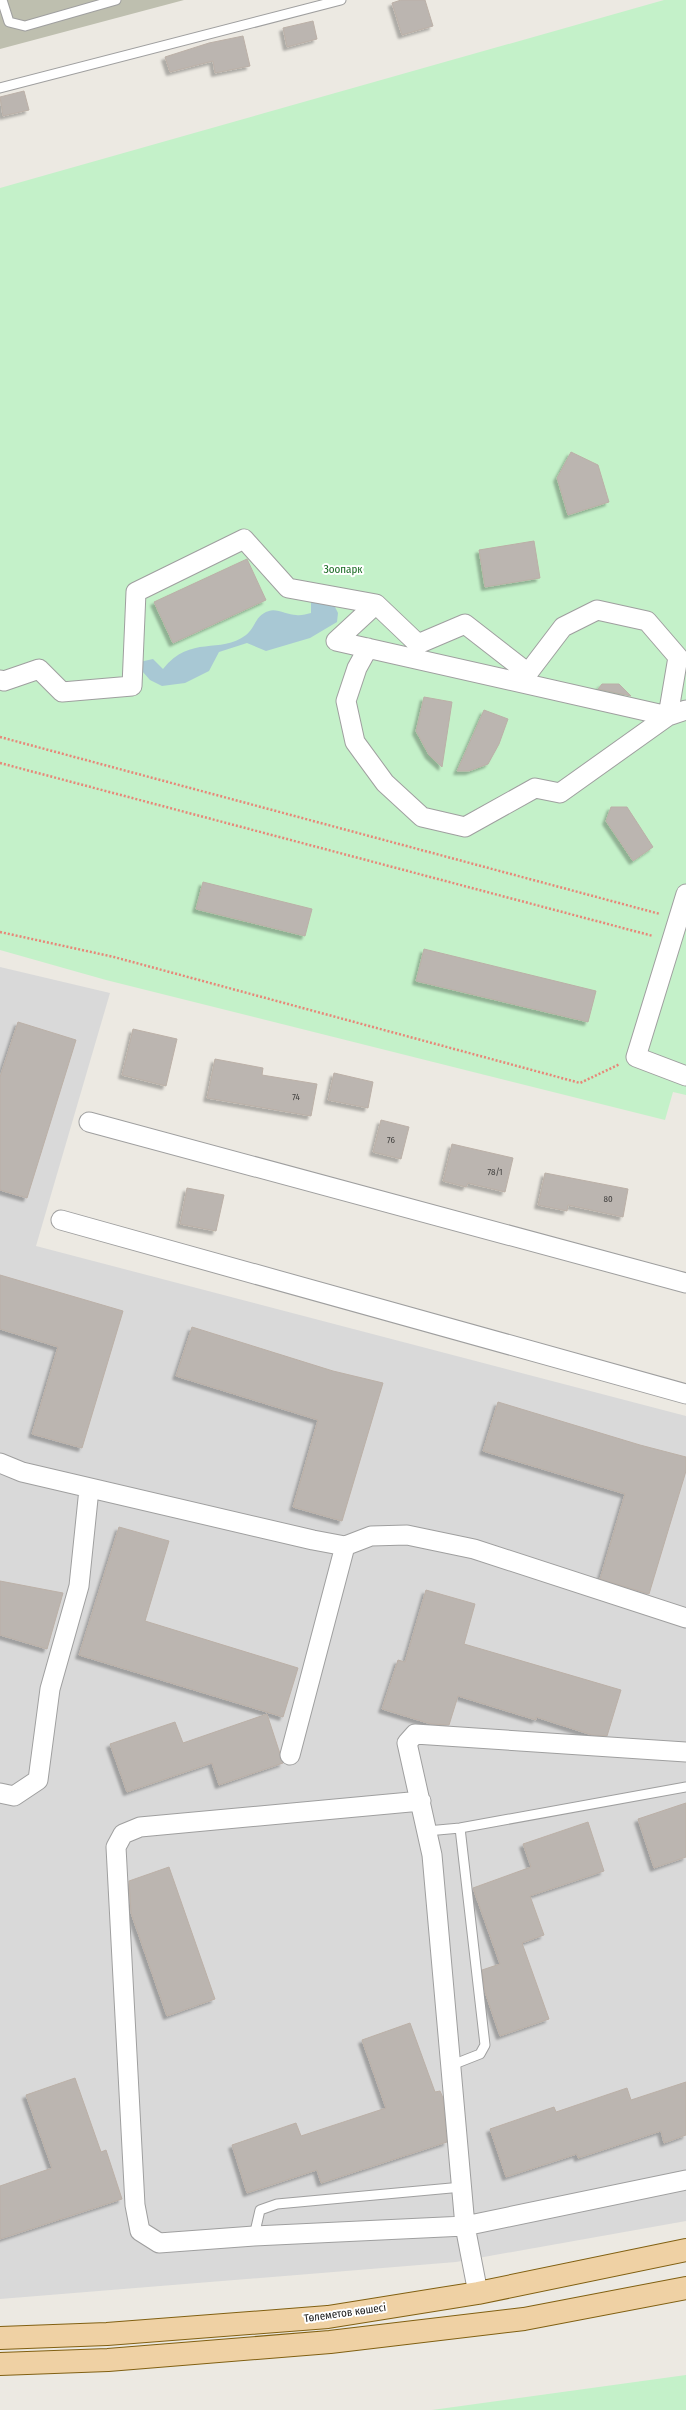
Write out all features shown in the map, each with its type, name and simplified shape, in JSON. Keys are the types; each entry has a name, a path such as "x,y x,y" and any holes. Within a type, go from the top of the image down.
{"main road":[{"name":"Төлеметов көшесі","path":"0,2338 107,2334 328,2317 478,2293 686,2250"},
{"path":"0,2364 108,2360 330,2342 524,2318 686,2288"}],"street":[{"path":"0,680 4,681 39,669 62,692 132,686 136,592 244,539 288,588 376,604 418,644 464,624 528,673 563,627 597,610 647,621 678,657 668,716"},
{"path":"376,604 336,641 668,716"},
{"path":"368,648 357,668 346,701 355,742 385,783 422,817 465,827 536,788 560,793 668,716 686,710"},
{"path":"686,894 636,1057 686,1076"},
{"path":"89,1122 686,1283"},
{"path":"61,1220 686,1394"},
{"path":"0,1462 22,1472 89,1489 345,1546 371,1536 407,1535 459,1546 686,1618"},
{"path":"0,1793 14,1796 38,1780 50,1689 79,1586 89,1489"},
{"path":"290,1755 345,1546"},
{"path":"478,2293 465,2226 452,2065 432,1854 407,1743 415,1734 686,1752"},
{"path":"421,1800 140,1827 123,1834 116,1847 135,2205 140,2231 159,2243 254,2236 465,2226 686,2180"}],"lane":[{"path":"2,0 9,22 25,26 116,0"},
{"path":"0,88 341,0"},
{"path":"427,1831 460,1828 686,1787"},
{"path":"452,2065 480,2054 485,2045 460,1828"},
{"path":"254,2236 260,2210 277,2204 462,2187"}],"path":[{"path":"0,737 678,919"},
{"path":"0,763 672,941"},
{"path":"0,932 114,957 580,1083 636,1057"}],"shaded area":[{"path":"0,0 184,0 0,49"},
{"path":"0,967 110,993 36,1246 686,1416 686,2221 456,2262 0,2299"}],"green space":[{"name":"Зоопарк","path":"664,0 686,0 686,1095 673,1092 665,1120 106,980 0,950 0,188"},
{"path":"686,2375 686,2410 432,2410"}],"water":[{"path":"330,597 338,613 337,622 310,638 266,651 247,643 219,652 209,671 185,683 162,686 150,680 135,663 153,659 163,669 174,658 184,652 195,648 226,644 236,641 249,632 258,618 264,613 272,610 289,614 304,615 311,613 311,600"}],"building":[{"path":"401,0 425,0 433,26 402,35 392,3"},
{"path":"313,21 317,39 287,47 283,28"},
{"path":"243,36 250,66 215,73 213,61 170,72 165,57 209,43"},
{"path":"24,91 29,110 3,116 0,97"},
{"path":"571,452 598,465 609,502 568,515 557,478"},
{"path":"534,541 540,578 485,587 479,550"},
{"path":"247,559 266,600 173,643 154,602"},
{"path":"602,684 619,684 631,696 598,689"},
{"path":"424,697 452,702 442,767 429,755 416,731"},
{"path":"484,710 508,719 499,744 488,764 469,771 457,771"},
{"path":"611,807 627,807 653,847 633,861 606,821"},
{"path":"203,882 312,909 305,936 196,909"},
{"path":"424,949 596,991 588,1022 416,981"},
{"path":"18,1022 76,1040 27,1198 0,1190 0,1077"},
{"path":"133,1029 177,1039 166,1086 122,1075"},
{"path":"215,1059 263,1068 262,1075 317,1084 311,1116 207,1098"},
{"path":"334,1073 373,1082 368,1108 328,1100"},
{"path":"381,1120 409,1127 401,1159 373,1152"},
{"path":"452,1144 513,1158 505,1192 468,1183 466,1187 443,1181"},
{"path":"545,1173 628,1189 623,1217 568,1205 567,1211 538,1205"},
{"path":"187,1188 224,1195 216,1231 180,1224"},
{"path":"0,1275 123,1311 82,1448 32,1434 58,1347 0,1329"},
{"path":"192,1327 333,1371 383,1383 342,1521 293,1507 318,1420 176,1376"},
{"path":"498,1402 640,1445 686,1457 686,1471 649,1594 600,1579 625,1494 483,1451"},
{"path":"119,1527 169,1541 145,1621 298,1668 283,1717 79,1655"},
{"path":"0,1581 63,1593 47,1649 0,1635"},
{"path":"426,1590 475,1604 464,1644 621,1690 607,1736 592,1735 536,1717 536,1720 458,1696 449,1725 431,1724 382,1709 398,1660 405,1662"},
{"path":"267,1714 283,1763 219,1785 212,1763 127,1792 110,1744 175,1722 183,1743"},
{"path":"686,1803 686,1857 654,1868 638,1819"},
{"path":"588,1822 604,1871 530,1896 544,1935 522,1943 549,2019 500,2036 485,1992 482,1970 500,1964 473,1888 531,1867 523,1844"},
{"path":"169,1867 215,1999 167,2016 131,1913 129,1881"},
{"path":"410,2023 435,2092 440,2091 443,2098 447,2142 321,2183 317,2170 247,2193 232,2145 296,2123 301,2136 386,2108 362,2040"},
{"path":"75,2078 101,2152 106,2150 122,2199 0,2239 0,2186 52,2168 26,2095"},
{"path":"686,2082 686,2135 664,2143 661,2131 578,2158 577,2154 506,2177 490,2129 554,2107 556,2112 627,2088 631,2100"}]}
